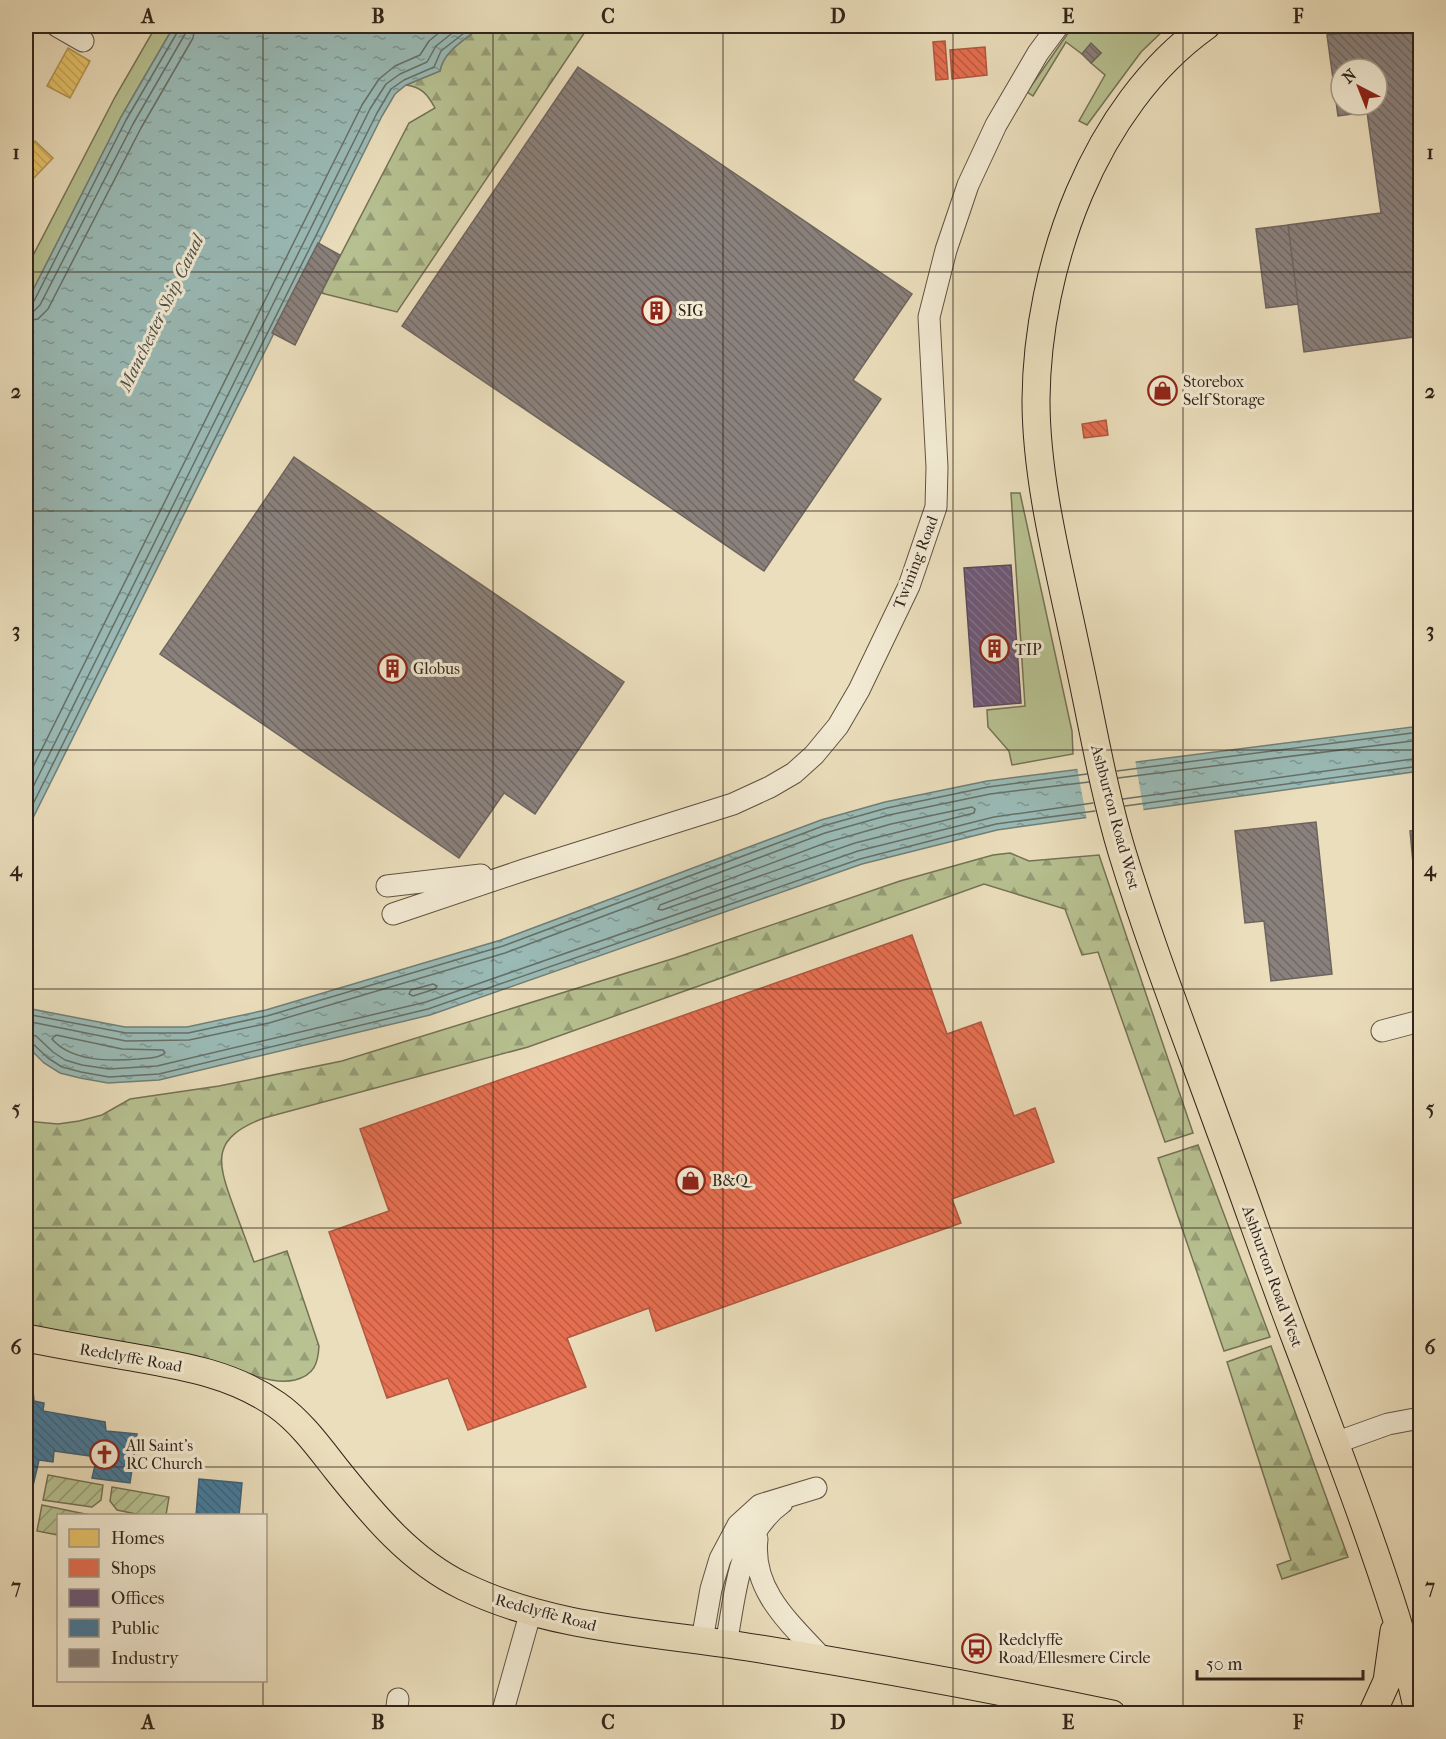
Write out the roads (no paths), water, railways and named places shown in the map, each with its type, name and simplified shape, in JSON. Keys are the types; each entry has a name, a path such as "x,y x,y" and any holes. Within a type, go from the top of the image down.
{"main road":[{"name":"Ashburton Road West","path":"1206,26 1168,58 1120,117 1084,180 1069,216 1049,289 1038,362 1036,399 1043,489 1097,749 1120,846 1170,997 1335,1443 1396,1619 1406,1652 1419,1713"},
{"name":"Redclyffe Road","path":"26,1338 206,1371 236,1381 278,1406 298,1422 367,1507 405,1546 429,1566 462,1586 531,1611 597,1627 714,1642 824,1660 1112,1713"},
{"name":"Ashburton Road West","path":"1372,1713 1387,1681 1396,1619"}],"street":[{"path":"57,26 83,41"},
{"name":"Twining Road","path":"524,870 733,804 794,773 814,755 838,726 864,680 909,586 936,507 937,467 929,317 946,250 968,185 996,125 1032,62 1058,26"},
{"path":"387,886 524,870"},
{"path":"393,914 524,870"},
{"path":"1382,1031 1420,1021"},
{"path":"1335,1443 1388,1424 1420,1418"},
{"path":"714,1642 711,1589 720,1559 738,1525 760,1505 816,1488"},
{"path":"714,1642 746,1549 760,1523 790,1497"},
{"path":"760,1523 755,1551 757,1567 764,1588 782,1614 824,1660"},
{"path":"502,1713 531,1611"}],"water":[{"name":"Manchester Ship Canal","path":"174,26 482,26 451,51 440,71 406,85 395,94 382,116 26,832 26,304 121,117"},
{"path":"1420,726 1420,771 997,830 862,864 430,1015 159,1080 108,1083 60,1073 44,1063 26,1045 26,1008 125,1027 187,1027 266,1010 501,940 821,820 885,802 987,781"}],"place":[{"name":"SIG","path":"657,310"},
{"name":"Storebox Self Storage","path":"1162,390"},
{"name":"TIP","path":"994,649"},
{"name":"Globus","path":"392,668"},
{"name":"B&Q","path":"691,1180"},
{"name":"All Saint's RC Church","path":"105,1454"},
{"name":"Redclyffe Road/Ellesmere Circle","path":"977,1648"}]}
